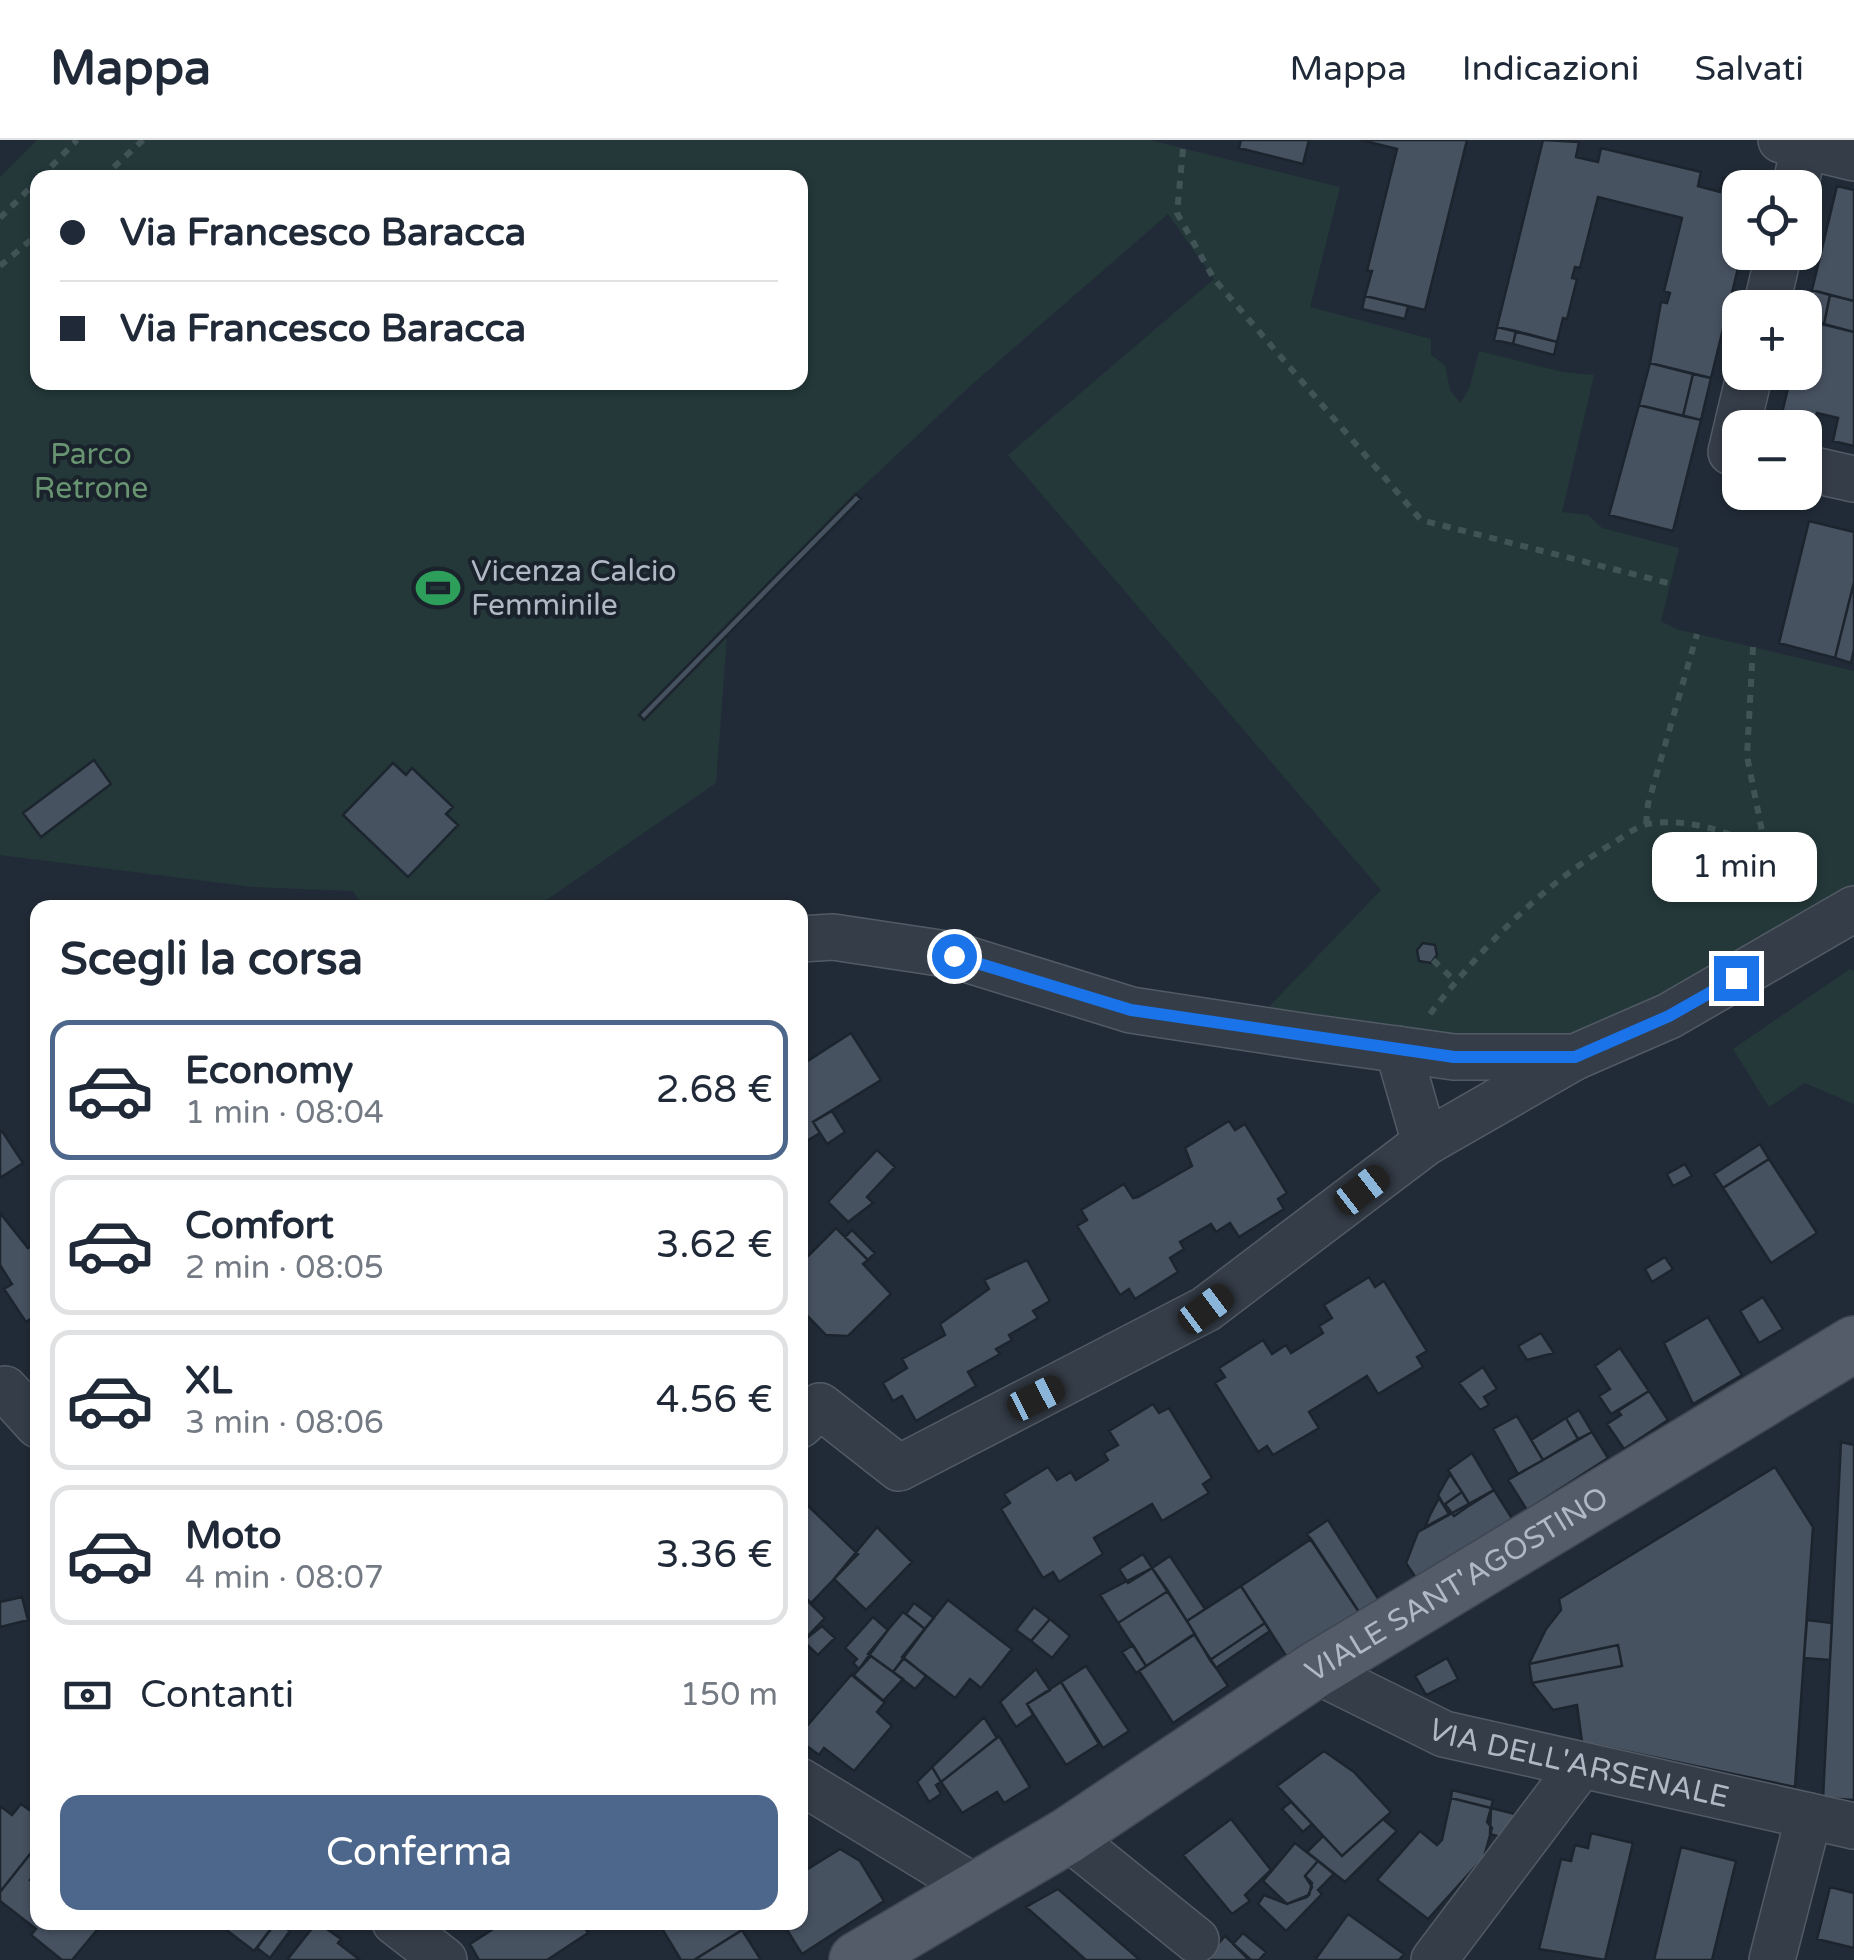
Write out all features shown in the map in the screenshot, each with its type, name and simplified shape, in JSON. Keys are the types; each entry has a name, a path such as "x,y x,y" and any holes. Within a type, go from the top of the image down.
{"main road":[{"name":"VIALE SANT'AGOSTINO","path":"857,1960 974,1887 1067,1836 1316,1670 1854,1344"}],"street":[{"path":"1793,158 1854,158"},
{"path":"1822,472 1854,479"},
{"path":"808,1417 820,1406 899,1468 1206,1309 1424,1142 1575,1057 1669,1016 1846,914"},
{"path":"808,939 833,937 954,956 1131,1010 1454,1057 1575,1057"},
{"path":"1398,1050 1424,1142"},
{"path":"14,1382 30,1411"},
{"name":"VIA DELL'ARSENALE","path":"1316,1670 1444,1734 1854,1826"},
{"path":"1434,1960 1581,1765"},
{"path":"808,1786 974,1887"},
{"path":"1772,1960 1809,1816"},
{"path":"1067,1836 1196,1940"},
{"path":"405,1930 444,1960"}],"path":[{"path":"48,170 77,140"},
{"path":"110,170 142,140"},
{"path":"1183,148 1177,213 1214,279 1421,520 1672,584"},
{"path":"0,218 30,188"},
{"path":"0,266 30,241"},
{"path":"1646,824 1648,804 1697,634"},
{"path":"1754,647 1746,756 1766,848"},
{"path":"1398,1050 1455,981 1526,909 1585,860 1646,824 1715,831 1766,848 1846,914"},
{"path":"1433,960 1455,981"}],"green space":[{"name":"Parco Retrone","path":"37,140 1150,140 1340,187 1310,307 1431,339 1431,355 1445,365 1450,390 1460,403 1469,389 1479,351 1562,372 1594,375 1562,512 1588,515 1602,528 1679,548 1661,621 1676,629 1854,671 1854,892 1585,1044 1446,1034 1266,1010 1381,890 1008,455 1214,279 1168,214 970,386 856,493 861,499 727,635 716,783 546,900 359,900 353,891 253,887 0,855 0,177"},
{"path":"1850,969 1854,971 1854,1104 1805,1083 1769,1107 1733,1049"}],"building":[{"path":"1241,140 1309,140 1303,164 1239,148"},
{"path":"1361,140 1467,140 1425,310 1365,296 1372,271 1367,271 1397,149"},
{"path":"1543,140 1579,142 1576,157 1598,162 1601,148 1701,172 1698,186 1720,192 1722,183 1722,270 1738,270 1733,290 1722,290 1722,333 1711,378 1650,363 1661,302 1667,303 1670,293 1664,291 1682,218 1598,197 1580,268 1575,267 1572,278 1577,279 1567,319 1563,318 1557,342 1497,327"},
{"path":"1837,186 1854,190 1854,301 1812,290 1817,270 1822,270 1822,248"},
{"path":"1822,293 1830,295 1822,324"},
{"path":"1830,295 1854,301 1854,332 1824,324"},
{"path":"1365,296 1408,306 1405,319 1362,309"},
{"path":"1822,324 1854,332 1854,446 1833,441 1838,418 1822,414 1822,410 1783,410 1788,390 1822,390"},
{"path":"1497,327 1516,331 1513,344 1494,340"},
{"path":"1516,331 1557,342 1554,355 1513,344"},
{"path":"1650,363 1693,374 1683,416 1639,405"},
{"path":"1693,374 1711,378 1701,420 1683,416"},
{"path":"1639,405 1701,420 1673,531 1609,515"},
{"path":"856,494 861,499 644,720 639,715"},
{"path":"1809,521 1854,532 1854,582 1835,658 1779,643"},
{"path":"1854,582 1854,649 1851,663 1835,658"},
{"path":"94,760 111,784 41,837 23,813"},
{"path":"393,763 406,775 412,768 453,807 446,814 458,825 408,877 343,815"},
{"path":"1423,943 1435,945 1437,955 1431,963 1419,961 1417,950"},
{"path":"851,1033 881,1080 813,1122 820,1133 808,1140 808,1061"},
{"path":"832,1111 845,1132 827,1144 813,1122"},
{"path":"1229,1121 1235,1130 1245,1124 1287,1193 1278,1199 1284,1209 1239,1237 1230,1223 1216,1232 1211,1224 1180,1242 1184,1249 1170,1258 1178,1272 1135,1299 1129,1289 1120,1295 1077,1226 1087,1220 1081,1210 1124,1184 1133,1198 1138,1197 1192,1166 1185,1148"},
{"path":"0,1132 23,1163 0,1178"},
{"path":"1760,1144 1769,1159 1723,1188 1714,1174"},
{"path":"877,1150 895,1167 867,1197 873,1203 848,1222 828,1202"},
{"path":"1769,1159 1817,1233 1771,1263 1723,1188"},
{"path":"1685,1164 1692,1176 1673,1186 1667,1174"},
{"path":"0,1213 30,1247 30,1319 26,1322 4,1289 12,1284 0,1265"},
{"path":"836,1228 868,1260 863,1264 891,1294 848,1336 826,1335 808,1316 808,1256"},
{"path":"852,1230 875,1253 868,1260 845,1237"},
{"path":"1665,1257 1673,1269 1652,1282 1645,1269"},
{"path":"1027,1260 1050,1301 1033,1311 1038,1318 1009,1335 1012,1340 996,1349 1000,1354 968,1372 976,1386 916,1421 902,1396 893,1401 883,1383 907,1368 902,1359 945,1335 940,1324 989,1289 984,1280"},
{"path":"1369,1277 1375,1287 1384,1281 1427,1351 1417,1357 1423,1367 1378,1394 1367,1376 1309,1412 1319,1428 1273,1455 1267,1446 1258,1452 1215,1383 1225,1377 1219,1368 1263,1340 1272,1354 1286,1345 1291,1353 1323,1333 1319,1326 1332,1318 1324,1305"},
{"path":"1763,1297 1783,1329 1759,1343 1740,1311"},
{"path":"1708,1317 1742,1375 1693,1404 1664,1343"},
{"path":"1541,1333 1554,1353 1527,1360 1518,1346"},
{"path":"1620,1348 1649,1391 1611,1414 1599,1396 1610,1389 1595,1366"},
{"path":"1483,1367 1497,1389 1484,1397 1489,1405 1480,1410 1459,1383"},
{"path":"1649,1391 1668,1420 1624,1449 1607,1424 1621,1415 1618,1411"},
{"path":"1153,1404 1159,1413 1169,1408 1212,1478 1203,1484 1209,1493 1162,1521 1152,1504 1094,1538 1103,1554 1059,1582 1053,1572 1043,1578 1001,1509 1010,1503 1004,1494 1048,1467 1057,1480 1071,1472 1076,1480 1108,1460 1104,1453 1118,1445 1109,1431"},
{"path":"1579,1410 1592,1432 1578,1439 1566,1418"},
{"path":"1517,1416 1543,1460 1518,1474 1493,1429"},
{"path":"1566,1418 1578,1439 1543,1460 1531,1440"},
{"path":"1592,1432 1608,1458 1527,1510 1508,1480"},
{"path":"1841,1442 1854,1445 1854,1800 1823,1798"},
{"path":"1472,1453 1494,1490 1470,1505 1448,1470"},
{"path":"1775,1467 1813,1527 1795,1787 1582,1742 1577,1705 1553,1710 1532,1683 1622,1666 1618,1645 1529,1664 1546,1629 1561,1610 1559,1599"},
{"path":"1450,1474 1462,1492 1445,1504 1449,1514 1438,1495"},
{"path":"1494,1490 1513,1520 1418,1581 1406,1563 1418,1532"},
{"path":"1462,1492 1470,1505 1454,1516 1445,1504"},
{"path":"1439,1498 1449,1514 1425,1527 1430,1515"},
{"path":"808,1506 858,1554 811,1603 808,1600"},
{"path":"1328,1520 1379,1600 1359,1612 1307,1534"},
{"path":"877,1527 912,1562 866,1610 834,1579"},
{"path":"1311,1539 1359,1612 1288,1659 1241,1586"},
{"path":"1143,1554 1152,1568 1128,1583 1119,1569"},
{"path":"1170,1556 1205,1609 1187,1621 1152,1568"},
{"path":"1152,1568 1168,1591 1118,1623 1100,1595"},
{"path":"1241,1586 1265,1623 1210,1660 1187,1621"},
{"path":"1168,1591 1195,1634 1146,1666 1118,1623"},
{"path":"22,1597 28,1620 0,1627 0,1602"},
{"path":"948,1600 1012,1649 981,1688 970,1679 955,1698 902,1657"},
{"path":"808,1601 825,1618 808,1636"},
{"path":"914,1603 934,1618 925,1629 906,1614"},
{"path":"1034,1607 1050,1619 1031,1641 1016,1630"},
{"path":"903,1612 925,1629 893,1672 868,1654"},
{"path":"873,1617 888,1630 859,1669 853,1663 857,1659 845,1648"},
{"path":"1050,1619 1070,1636 1052,1658 1031,1641"},
{"path":"1807,1620 1832,1623 1830,1660 1804,1658"},
{"path":"1265,1623 1270,1631 1216,1668 1210,1660"},
{"path":"822,1626 835,1638 818,1655 808,1646 808,1637"},
{"path":"1194,1634 1228,1686 1173,1723 1139,1671"},
{"path":"1133,1645 1146,1666 1136,1673 1122,1652"},
{"path":"1618,1645 1622,1666 1532,1683 1529,1664"},
{"path":"871,1656 903,1679 883,1701 853,1676"},
{"path":"904,1658 926,1676 915,1689 893,1672"},
{"path":"1447,1658 1458,1679 1426,1695 1415,1676"},
{"path":"1086,1666 1129,1731 1103,1748 1061,1682"},
{"path":"1036,1669 1050,1690 1027,1704 1033,1715 1016,1727 1000,1702"},
{"path":"852,1674 885,1702 877,1712 892,1726 854,1771 824,1748 819,1755 808,1747 808,1725"},
{"path":"1061,1682 1099,1744 1066,1765 1027,1704"},
{"path":"984,1717 997,1738 941,1782 932,1767"},
{"path":"999,1736 1030,1787 1004,1803 997,1792 962,1813 941,1782"},
{"path":"1324,1751 1354,1772 1391,1812 1342,1856 1277,1786"},
{"path":"932,1767 941,1782 936,1785 941,1794 929,1802 917,1782"},
{"path":"1452,1790 1493,1800 1491,1808 1451,1798"},
{"path":"1451,1798 1491,1808 1487,1822 1492,1828 1484,1857 1428,1919 1377,1880 1420,1831 1437,1845 1442,1840"},
{"path":"1291,1802 1312,1824 1303,1832 1282,1809"},
{"path":"21,1804 30,1810 30,1854 0,1892 0,1806 12,1815"},
{"path":"1491,1808 1515,1814 1508,1839 1490,1834"},
{"path":"1231,1819 1271,1870 1245,1895 1250,1901 1232,1914 1183,1855"},
{"path":"1383,1819 1397,1831 1345,1882 1307,1852 1323,1836 1342,1856"},
{"path":"1591,1833 1633,1843 1605,1960 1539,1949 1561,1859 1571,1861 1575,1845 1588,1848"},
{"path":"1295,1843 1318,1861 1305,1876 1312,1883 1309,1895 1287,1904 1263,1881"},
{"path":"1681,1847 1736,1861 1712,1960 1654,1960"},
{"path":"840,1849 860,1861 884,1901 802,1954 787,1930 808,1930 808,1869"},
{"path":"30,1854 30,1924 0,1901 0,1892"},
{"path":"1318,1861 1334,1874 1318,1890 1322,1894 1286,1931 1258,1904 1264,1895 1287,1904 1307,1897 1312,1887 1305,1876"},
{"path":"1830,1887 1854,1893 1854,1948 1817,1939"},
{"path":"1058,1889 1140,1960 1086,1960 1026,1907"},
{"path":"1348,1914 1404,1954 1399,1960 1315,1960"},
{"path":"35,1930 97,1930 72,1960 62,1960 31,1935"},
{"path":"226,1930 270,1930 254,1951"},
{"path":"270,1930 290,1931 270,1958 257,1948"},
{"path":"311,1930 328,1930 360,1960 287,1960"},
{"path":"492,1930 588,1933 547,1960 479,1960 470,1944"},
{"path":"663,1930 742,1930 694,1960 681,1960"},
{"path":"742,1930 761,1960 694,1960"},
{"path":"1243,1933 1266,1952 1259,1960 1249,1960 1233,1944"},
{"path":"1225,1936 1250,1959 1204,1960"}],"place":[{"name":"Vicenza Calcio Femminile","path":"438,588"}],"route":[{"path":"954,956 1131,1010 1454,1057 1575,1057 1669,1016 1736,978"}]}
